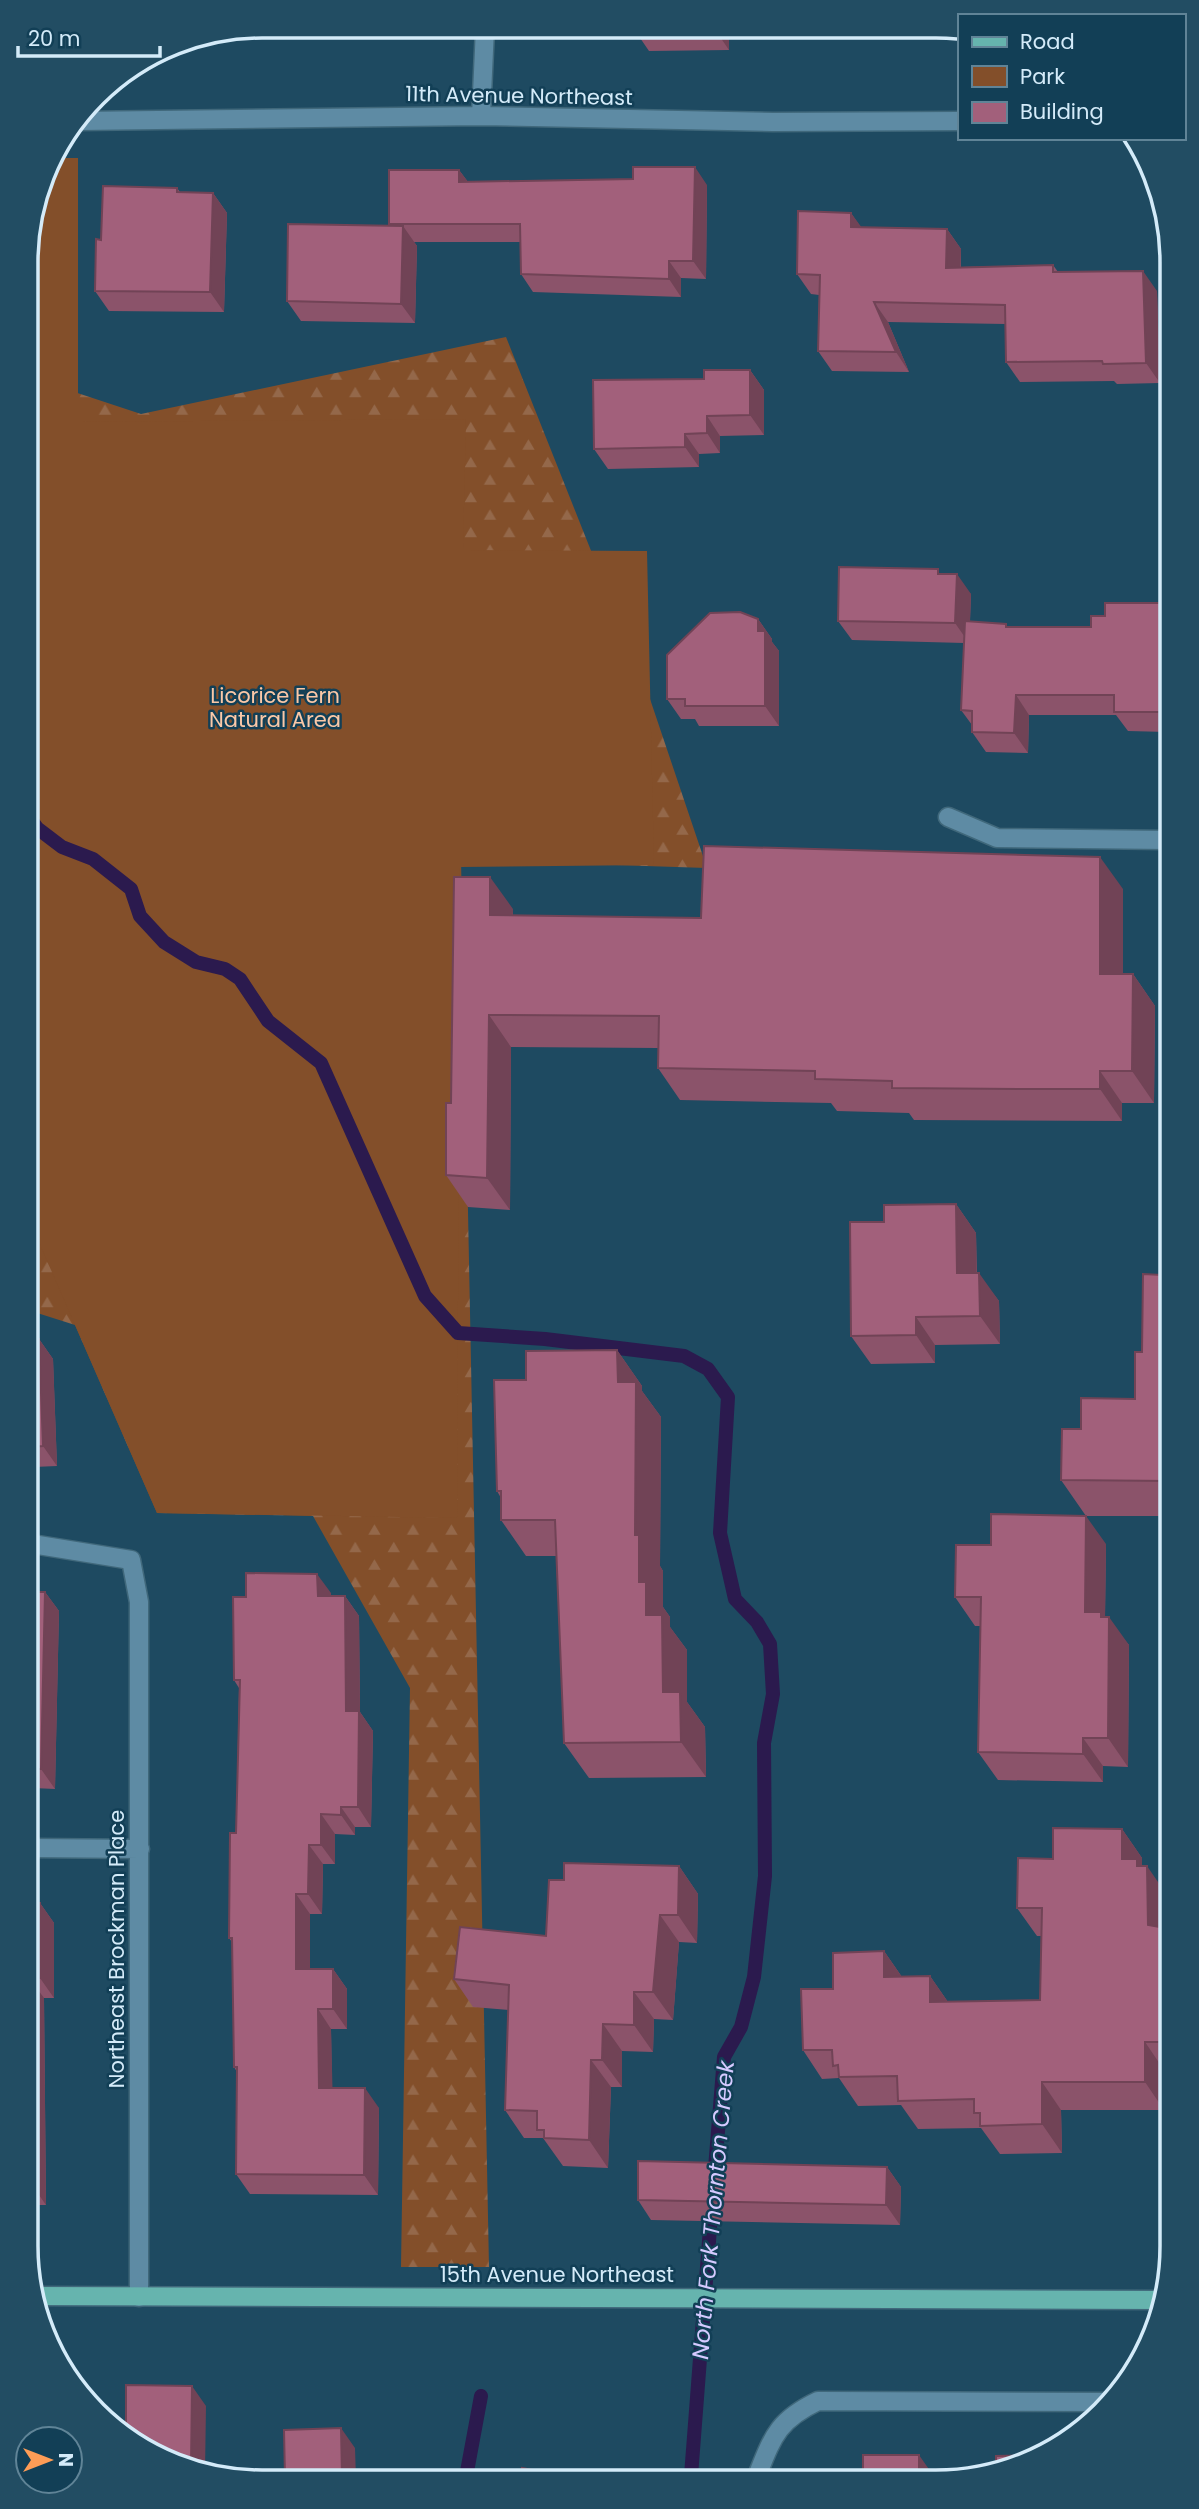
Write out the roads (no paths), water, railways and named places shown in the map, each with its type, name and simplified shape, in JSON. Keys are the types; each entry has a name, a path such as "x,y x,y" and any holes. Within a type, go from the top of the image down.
{"main road":[{"name":"15th Avenue Northeast","path":"45,2296 1154,2300"}],"street":[{"path":"481,116 485,39"},
{"name":"11th Avenue Northeast","path":"89,121 481,116 773,122 958,121"},
{"path":"948,817 997,838 1160,840"},
{"name":"Northeast Brockman Place","path":"38,1545 131,1560 139,1602 139,2297"},
{"path":"38,1848 140,1849"},
{"path":"759,2470 771,2439 791,2413 818,2400 1098,2402"}],"waterway":[{"name":"North Fork Thornton Creek","path":"39,829 62,847 93,859 131,889 140,916 164,942 196,962 225,969 240,979 268,1021 321,1063 425,1296 458,1333 545,1339 684,1356 708,1369 728,1397 720,1533 735,1599 757,1622 770,1644 773,1694 764,1743 765,1876 754,1977 741,2027 724,2057 714,2181"},
{"name":"North Fork Thornton Creek","path":"691,2470 712,2202"},
{"name":"North Fork Thornton Creek","path":"467,2470 481,2396"}],"park label":[{"name":"Licorice Fern Natural Area","path":"275,708"}]}
